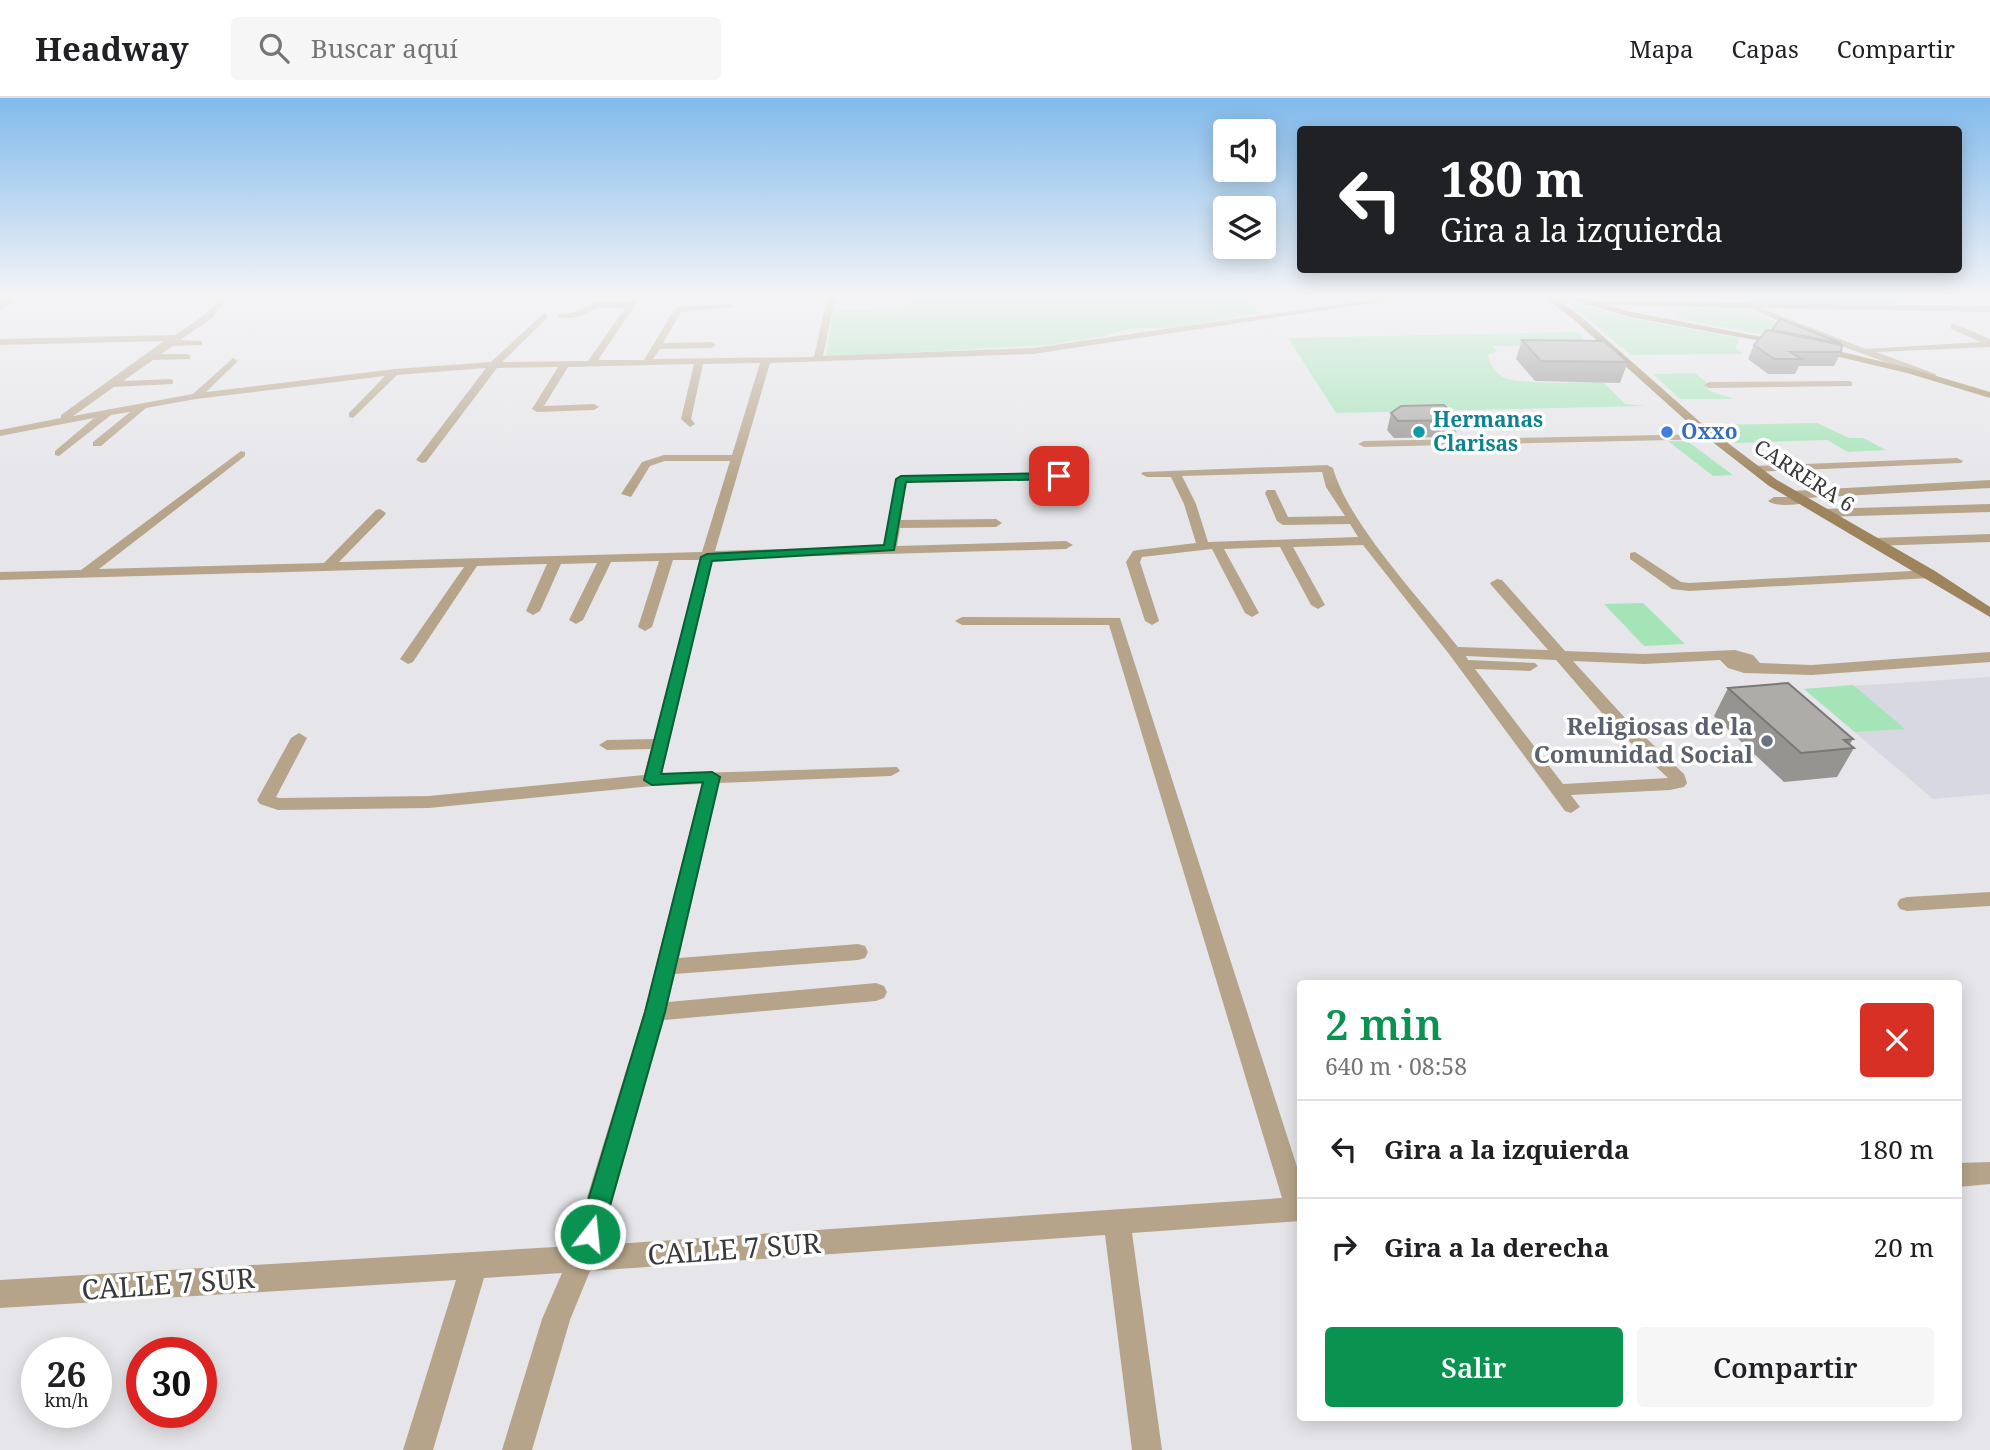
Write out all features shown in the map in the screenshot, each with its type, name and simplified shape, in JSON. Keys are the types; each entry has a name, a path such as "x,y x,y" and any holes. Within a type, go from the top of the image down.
{"main road":[{"name":"CARRERA 6","path":"1624,361 1713,438 1796,498 1930,574 1990,613"},
{"path":"1867,361 1990,395"}],"street":[{"path":"59,421 143,361"},
{"path":"196,396 233,361"},
{"path":"422,460 499,361"},
{"path":"0,433 196,396 395,372 494,366 729,361"},
{"path":"652,780 707,557 766,361"},
{"path":"1890,361 1951,383"},
{"path":"690,424 686,419 699,362"},
{"path":"564,365 537,409 594,407"},
{"path":"353,415 395,372"},
{"path":"1709,385 1853,386 1838,377"},
{"path":"111,384 170,382"},
{"path":"97,444 145,404"},
{"path":"59,453 109,411"},
{"path":"1364,444 1713,438"},
{"path":"85,573 241,454"},
{"path":"627,494 646,464 664,458 738,457"},
{"path":"1754,469 1957,461"},
{"path":"1147,474 1327,468 1332,486 1367,541 1571,807"},
{"path":"1175,472 1210,546 1252,613"},
{"path":"890,548 901,479 1059,476"},
{"path":"1774,501 1990,484"},
{"path":"1271,493 1283,521 1353,520"},
{"path":"1823,513 1990,508"},
{"path":"327,567 380,513"},
{"path":"894,524 996,523"},
{"path":"1874,542 1990,538"},
{"path":"1152,621 1133,562 1138,554 1210,546 1367,541"},
{"path":"0,576 707,557 890,548 1066,545"},
{"path":"1285,545 1318,605"},
{"path":"1635,555 1677,586 1689,587 1930,574"},
{"path":"645,627 667,558"},
{"path":"576,620 605,560"},
{"path":"533,611 555,561"},
{"path":"408,659 472,564"},
{"path":"1497,583 1620,723 1678,778 1678,783 1557,790"},
{"path":"962,621 1115,621 1297,1203"},
{"path":"1459,658 1610,663 1733,662 1748,669 1756,667 1812,670 1990,657"},
{"path":"299,738 266,800 278,804 429,802 652,780 891,771"},
{"path":"607,746 661,744"},
{"path":"517,1450 556,1319 582,1259 655,1012 712,777"},
{"path":"1907,904 1990,899"},
{"path":"666,967 858,952"},
{"path":"655,1012 876,992"},
{"path":"1962,1175 1990,1173"},
{"name":"CALLE 7 SUR","path":"0,1294 582,1259 1297,1209"},
{"path":"1116,1223 1147,1450"},
{"path":"418,1450 466,1288 477,1264"}],"shaded area":[{"path":"1990,677 1990,794 1933,799 1804,689"}],"green space":[{"path":"1303,361 1490,361 1495,371 1512,380 1537,383 1603,382 1625,404 1646,406 1336,413"},
{"path":"1695,373 1712,387 1706,388 1733,399 1680,399 1653,374"},
{"path":"1817,423 1849,438 1863,438 1886,450 1848,452 1827,440 1735,443 1710,425"},
{"path":"1668,441 1687,441 1733,475 1713,476"},
{"path":"1643,603 1685,644 1644,646 1604,604"},
{"path":"1853,685 1905,729 1855,732 1804,689"}],"building":[{"path":"1549,361 1627,361 1628,362"},
{"path":"1444,405 1459,420 1398,421 1391,413 1401,406"},
{"path":"1788,683 1853,739 1844,740 1854,748 1801,753 1728,688"}],"place":[{"name":"Hermanas Clarisas","path":"1419,432"},
{"name":"Oxxo","path":"1667,432"},
{"name":"Religiosas de la Comunidad Social","path":"1767,741"}],"route":[{"path":"590,1234 655,1012 712,777 652,780 707,557 890,548 901,479 1059,476"}]}
